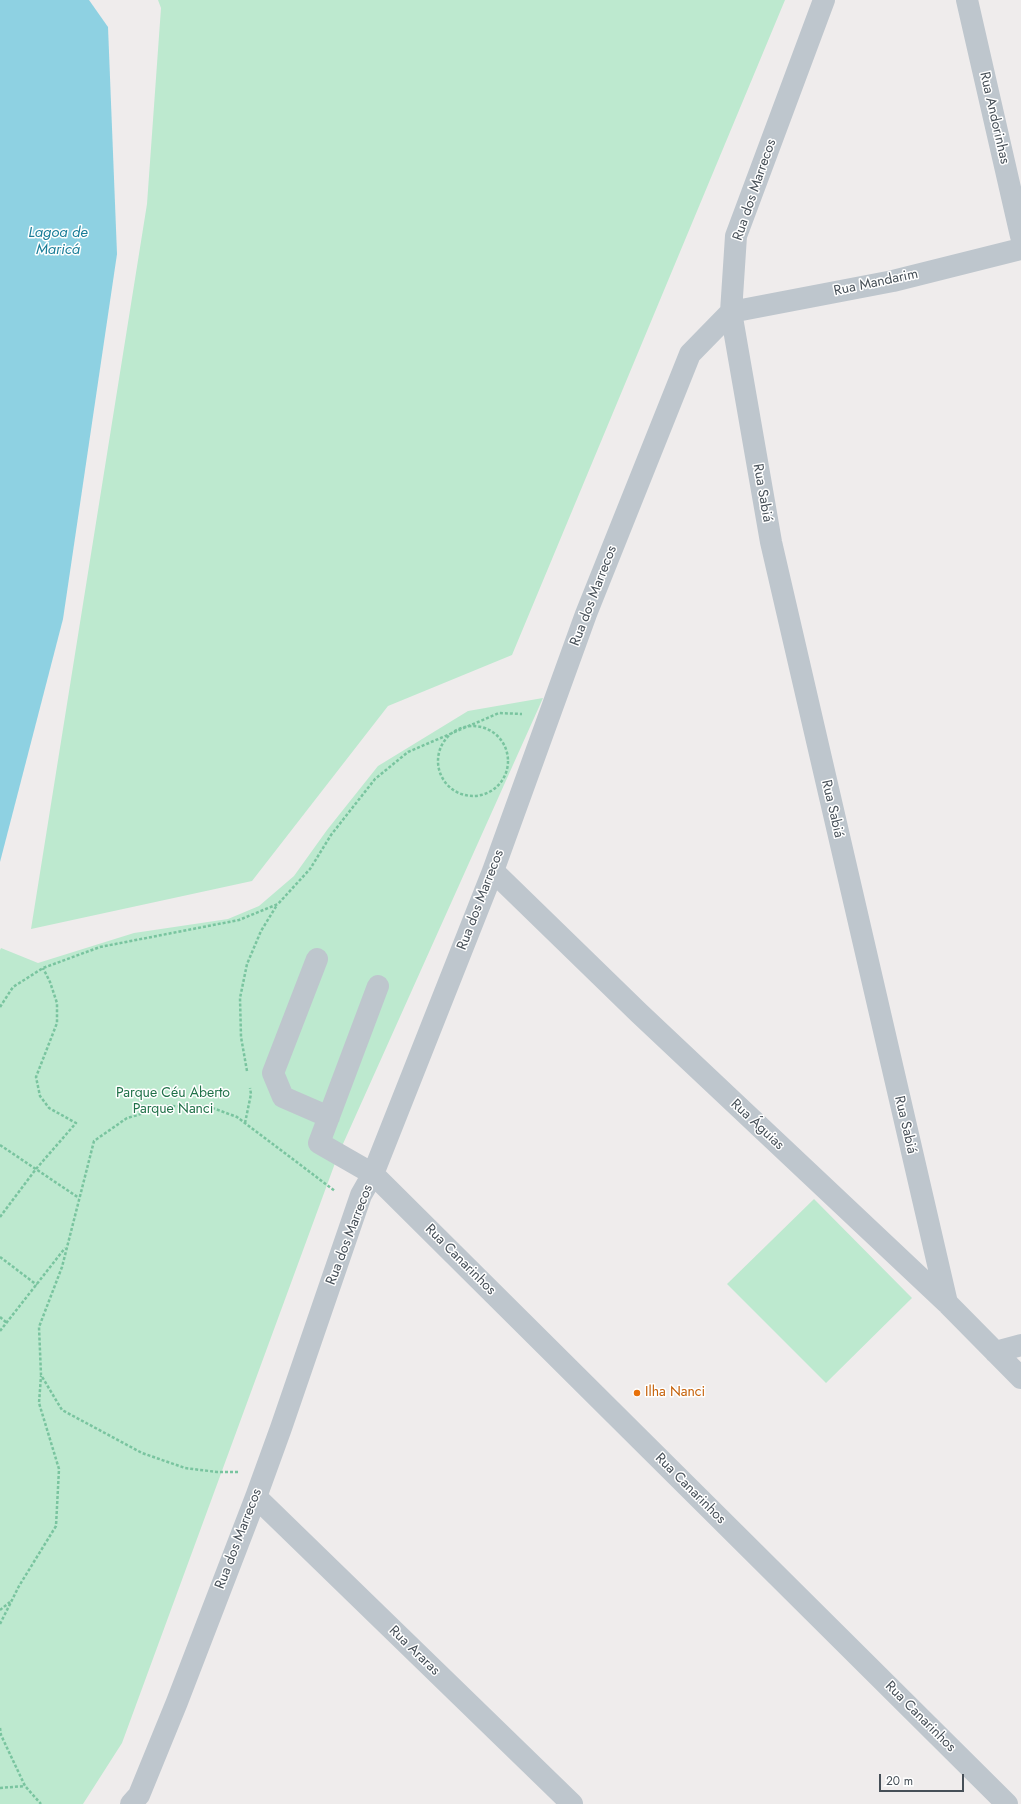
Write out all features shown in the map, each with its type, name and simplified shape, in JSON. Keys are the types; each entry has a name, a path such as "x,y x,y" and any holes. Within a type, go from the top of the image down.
{"street":[{"name":"Rua dos Marrecos","path":"139,1801 284,1421 361,1195 374,1174 493,871 586,614 690,354 730,312 736,236 824,0"},
{"name":"Rua Andorinhas","path":"967,0 1021,236"},
{"name":"Rua Mandarim","path":"730,312 893,281 1021,249"},
{"name":"Rua Sabiá","path":"730,312 771,542 947,1303"},
{"name":"Rua Águias","path":"493,871 639,1013 947,1303 1021,1378"},
{"path":"318,959 273,1073 283,1097 329,1117 378,986"},
{"name":"Rua Canarinhos","path":"329,1117 319,1143 374,1174 1007,1804"},
{"path":"995,1352 1021,1346"},
{"name":"Rua Araras","path":"256,1497 572,1804"}],"path":[{"path":"247,1074 240,1037 240,998 247,964 261,931 278,904 310,869 331,835 375,779 408,752 456,730 499,713 525,714 548,720"},
{"path":"468,727 480,727 491,731 500,739 508,758 507,770 503,779 495,788 486,793 475,796 464,795 454,790 445,782 440,772 438,759 440,748 447,738 456,730 468,727"},
{"path":"0,1007 13,988 43,968 100,947 239,920 278,904"},
{"path":"0,1217 2,1212 36,1169 76,1122 49,1108 40,1096 36,1077 57,1022 57,1003 50,982 43,968"},
{"path":"245,1123 250,1094 249,1087"},
{"path":"0,1624 12,1600 56,1526 59,1469 39,1403 41,1375 39,1327 62,1267 94,1141 127,1118 168,1106 210,1106 237,1117 357,1208"},
{"path":"0,1145 79,1198"},
{"path":"0,1331 67,1246"},
{"path":"0,1257 36,1284"},
{"path":"0,1317 7,1322"},
{"path":"41,1375 62,1410 142,1453 185,1468 217,1472 264,1472"},
{"path":"0,1610 12,1600"},
{"path":"0,1728 1,1735 25,1786 41,1804"},
{"path":"0,1788 25,1786"}],"green space":[{"path":"158,0 785,0 512,655 388,706 252,881 31,929 147,204 161,8"},
{"name":"Parque Céu Aberto Parque Nanci","path":"543,698 338,1155 122,1743 83,1804 0,1804 0,950 1,948 38,963 134,933 228,919 259,906 294,876 327,830 378,766 468,711"},
{"path":"814,1199 912,1298 826,1383 727,1284"}],"water":[{"name":"Lagoa de Maricá","path":"0,0 89,0 108,27 117,254 63,619 0,862"}],"place":[{"name":"Ilha Nanci","path":"637,1393"}]}
